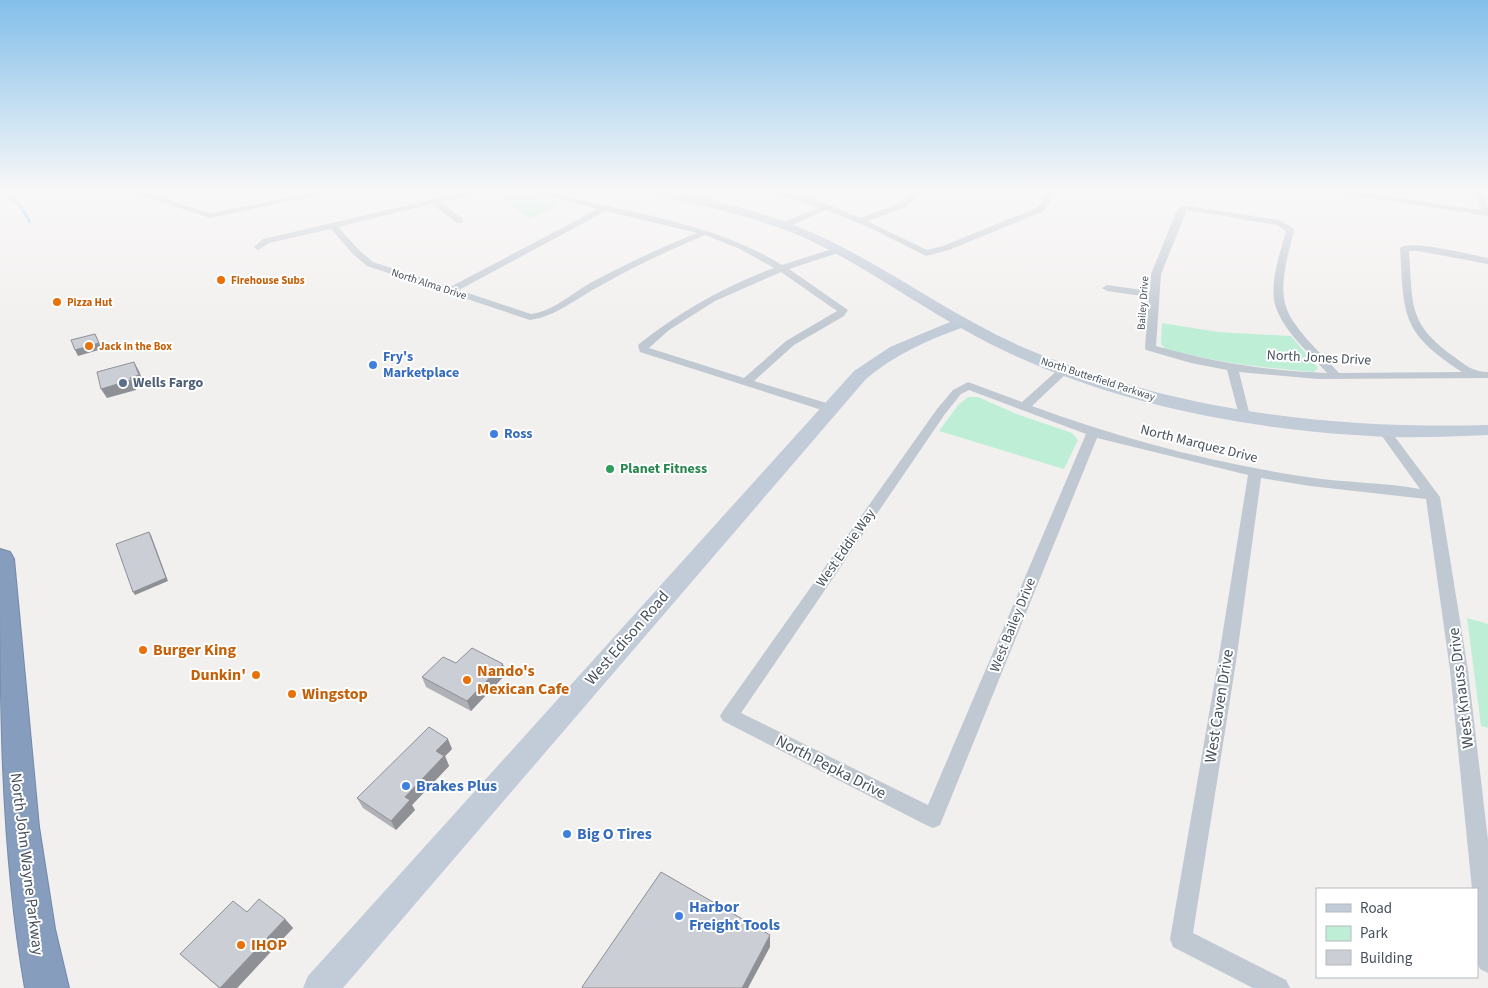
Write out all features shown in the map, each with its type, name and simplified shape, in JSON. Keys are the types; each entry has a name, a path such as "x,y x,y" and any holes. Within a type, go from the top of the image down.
{"highway":[{"name":"North John Wayne Parkway","path":"0,559 12,748 27,891 37,955 47,988"}],"street":[{"path":"258,247 266,241 283,237"},
{"name":"North Alma Drive","path":"343,237 370,264 530,317 542,317 592,286 693,237"},
{"path":"451,291 551,237"},
{"path":"715,237 743,247 843,310 840,314 790,343 746,382"},
{"name":"North Butterfield Parkway","path":"811,237 838,250 961,323 998,342 1064,370 1146,396 1244,416 1293,423 1385,432 1488,430"},
{"path":"898,237 926,253 946,248 973,237"},
{"name":"Bailey Drive","path":"1150,348 1159,264 1170,237"},
{"name":"Bailey Drive","path":"1288,237 1279,281 1279,301 1288,320 1320,360 1336,376"},
{"path":"1474,375 1429,341 1416,326 1410,310 1404,248 1411,247 1488,261"},
{"path":"829,408 674,361 644,350 643,346 701,304 729,289 779,268 838,250"},
{"path":"1107,288 1155,295"},
{"name":"West Edison Road","path":"320,988 860,375 882,357 926,335 961,323"},
{"name":"North Jones Drive","path":"1150,348 1232,367 1336,376 1488,375"},
{"path":"1232,367 1244,416"},
{"path":"1024,407 1064,370"},
{"name":"North Marquez Drive","path":"968,385 1093,432 1188,458 1255,473 1312,482 1432,496"},
{"name":"West Eddie Way","path":"730,716 941,412 957,392 968,385"},
{"name":"West Bailey Drive","path":"933,818 1093,432"},
{"name":"West Knauss Drive","path":"1385,432 1432,496 1459,670 1483,888 1488,961"},
{"name":"West Caven Drive","path":"1255,473 1227,662 1182,939 1278,988"},
{"name":"North Pepka Drive","path":"730,716 933,818"}],"green space":[{"path":"1162,323 1218,332 1291,336 1318,368 1314,372 1258,366 1202,358 1165,349 1161,344"},
{"path":"968,397 978,397 1014,413 1072,433 1078,440 1064,469 939,431 958,405"},
{"path":"1467,618 1488,624 1488,728 1481,726"}],"building":[{"path":"95,334 99,343 75,350 71,340"},
{"path":"134,362 139,375 130,378 131,380 101,389 97,372"},
{"path":"149,532 166,578 133,592 116,544"},
{"name":"Nando's Mexican Cafe","path":"472,648 503,664 467,701 422,677 443,657 456,663"},
{"name":"Brakes Plus","path":"429,727 448,739 436,751 444,756 405,797 410,800 391,821 357,798"},
{"name":"Harbor Freight Tools","path":"661,872 770,935 742,988 582,987"},
{"name":"IHOP","path":"259,899 285,919 220,988 180,954 233,901 247,912"}],"place":[{"name":"Firehouse Subs","path":"221,280"},
{"name":"Pizza Hut","path":"57,302"},
{"name":"Jack in the Box","path":"89,346"},
{"name":"Fry's Marketplace","path":"373,365"},
{"name":"Wells Fargo","path":"123,383"},
{"name":"Ross","path":"494,434"},
{"name":"Planet Fitness","path":"610,469"},
{"name":"Burger King","path":"143,650"},
{"name":"Dunkin'","path":"256,675"},
{"name":"Nando's Mexican Cafe","path":"467,680"},
{"name":"Wingstop","path":"292,694"},
{"name":"Brakes Plus","path":"406,786"},
{"name":"Big O Tires","path":"567,834"},
{"name":"Harbor Freight Tools","path":"679,916"},
{"name":"IHOP","path":"241,945"}]}
